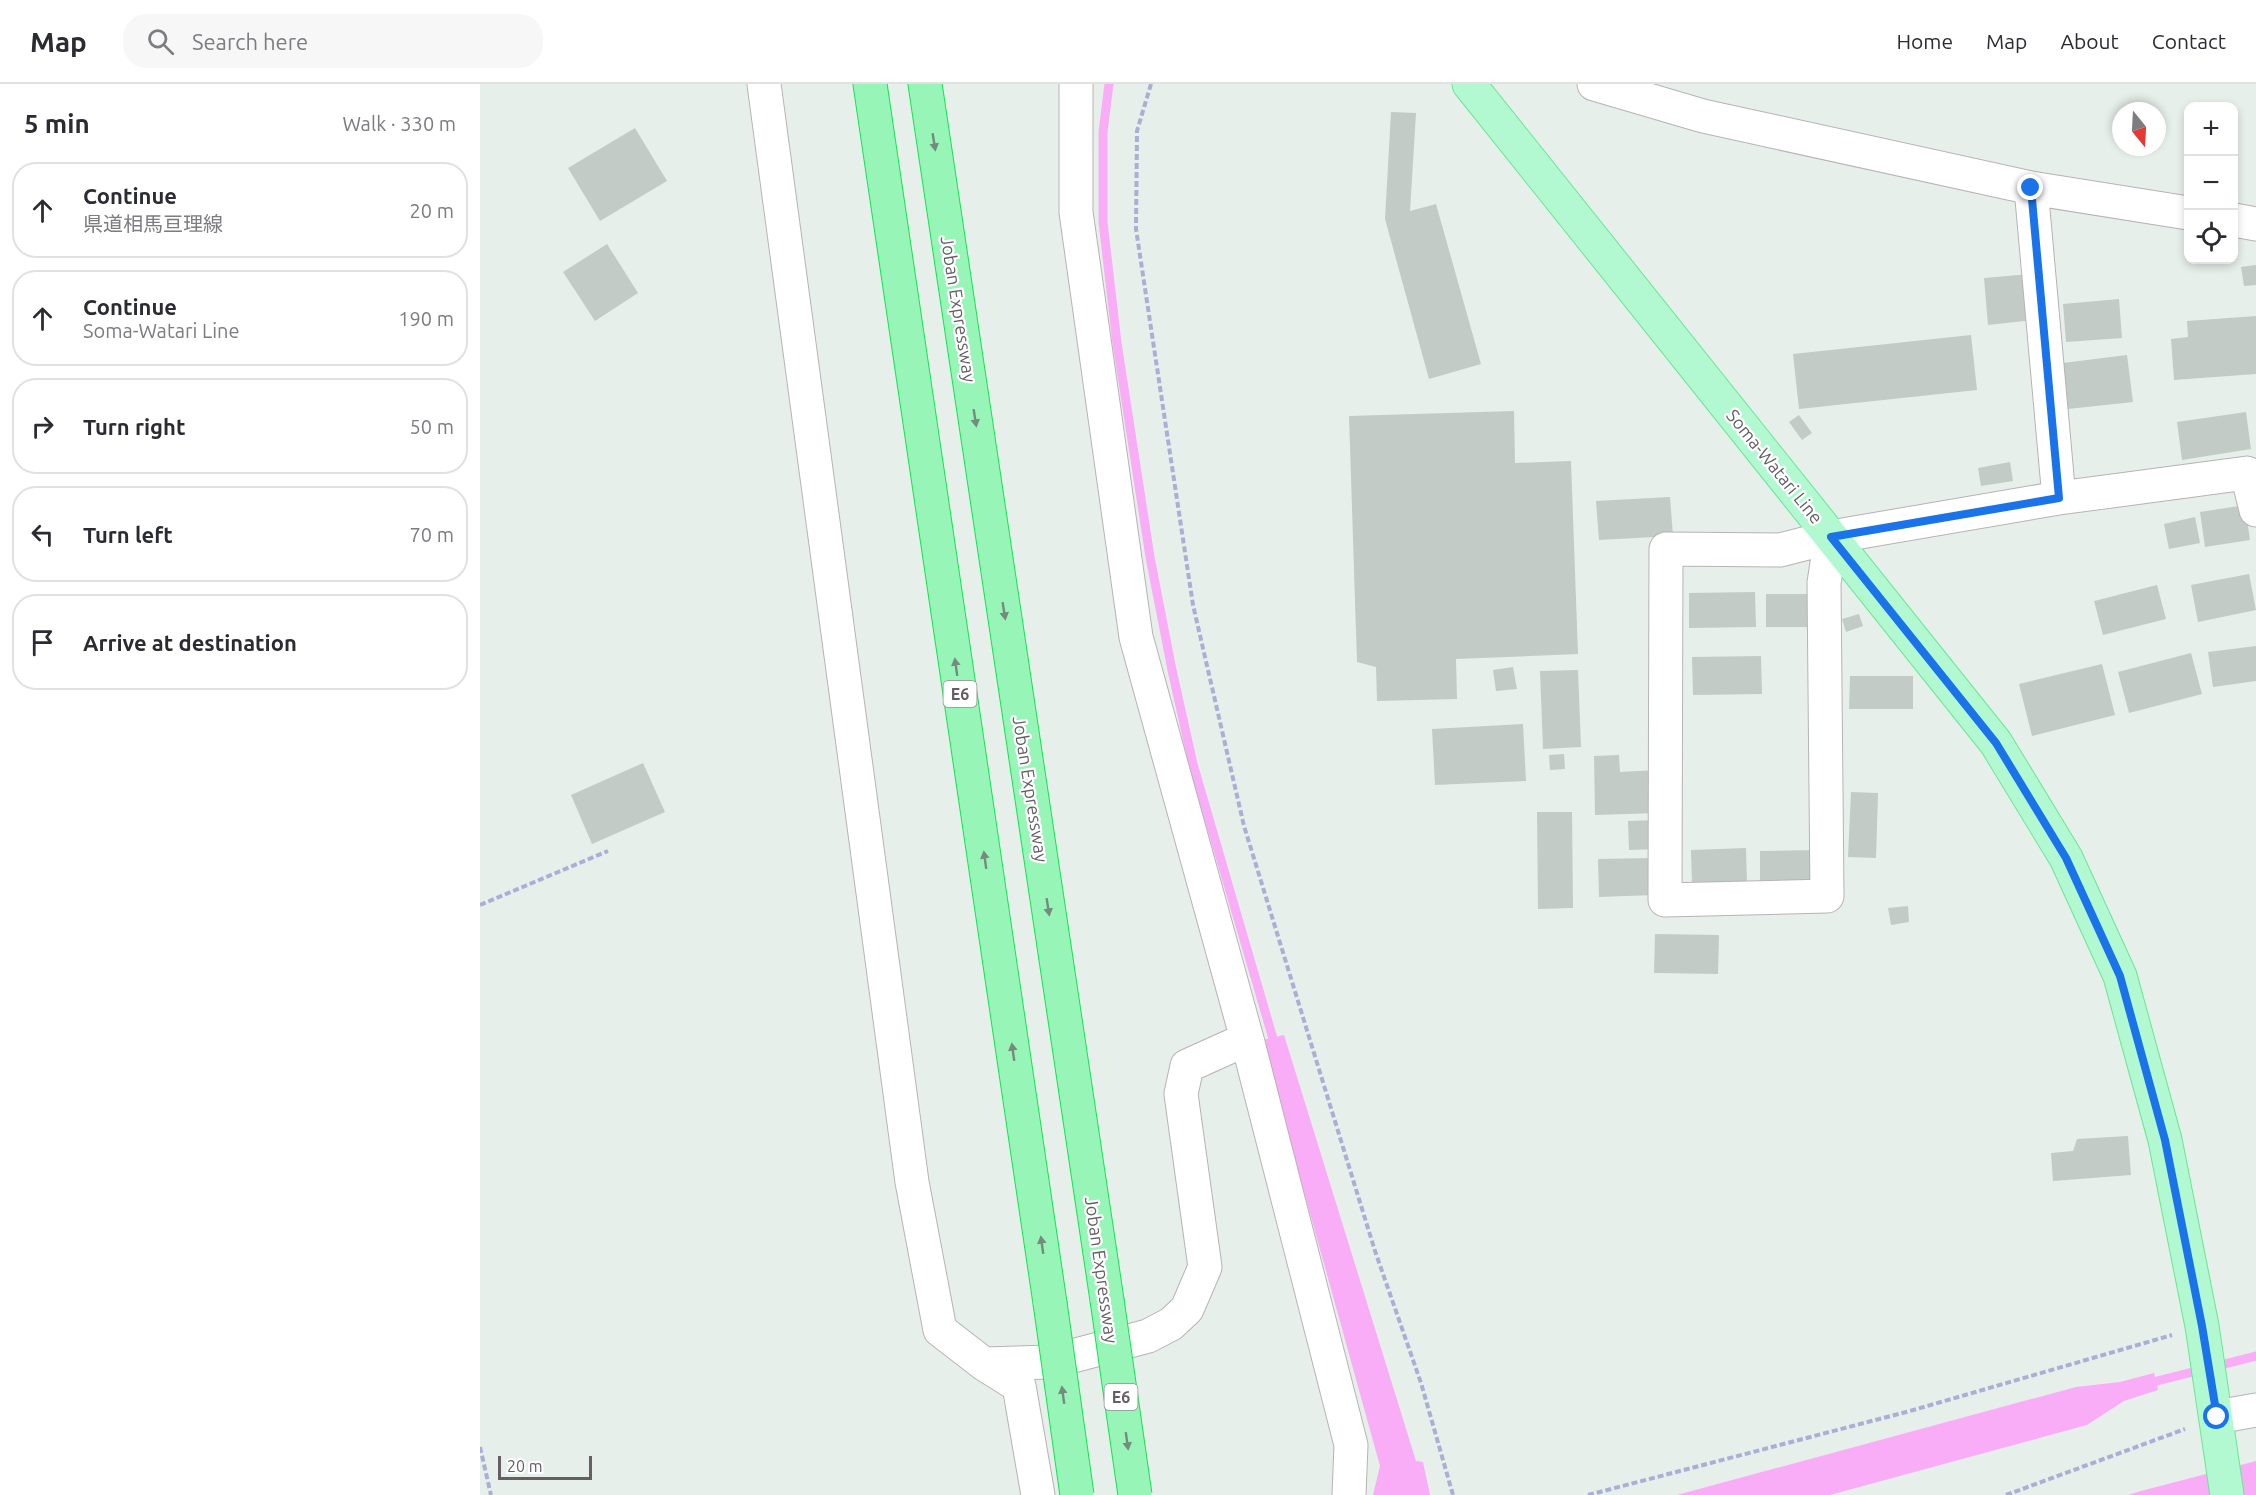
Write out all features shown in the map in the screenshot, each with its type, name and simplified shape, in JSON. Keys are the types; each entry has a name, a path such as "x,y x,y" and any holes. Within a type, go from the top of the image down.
{"highway":[{"name":"E6","path":"870,84 1077,1495"},
{"name":"Joban Expressway","path":"925,84 1135,1495"}],"main road":[{"name":"Soma-Watari Line","path":"1469,84 1996,743 2066,858 2120,976 2165,1140 2203,1334 2227,1495"}],"street":[{"path":"764,84 912,1182 940,1330 984,1364 1019,1386 1038,1495"},
{"path":"1076,84 1076,212 1136,636 1246,1039 1351,1445 1349,1495"},
{"path":"1594,84 1703,116 2031,188 2184,212"},
{"path":"2031,188 2059,498"},
{"path":"2238,221 2256,224"},
{"path":"1831,537 1824,583 1827,896 1665,900 1666,549 1780,550 1831,537 2059,498 2247,473 2256,510"},
{"path":"984,1364 1017,1365 1050,1362 1148,1336 1171,1324 1187,1309 1205,1267 1180,1094 1187,1066 1246,1039"},
{"path":"2216,1412 2256,1410"}],"path":[{"path":"1151,84 1137,131 1136,229 1193,605 1244,826 1375,1251 1421,1383 1453,1495"},
{"path":"480,905 608,851"},
{"path":"1588,1495 2203,1334"},
{"path":"2006,1495 2216,1412"},
{"path":"480,1447 491,1495"}],"shaded area":[{"path":"1284,1035 1416,1461 1423,1462 1430,1495 1373,1495 1380,1466 1262,1040"},
{"path":"2154,1373 2158,1390 2124,1401 2087,1425 1830,1495 1677,1495 2076,1387 2120,1382"},
{"path":"2256,1461 2256,1495 2128,1495 2141,1491"}],"building":[{"path":"1391,112 1416,113 1410,211 1436,204 1481,364 1429,379 1385,219"},
{"path":"635,128 667,181 600,221 568,168"},
{"path":"607,244 638,293 595,321 563,272"},
{"path":"2256,265 2256,285 2244,286 2241,267"},
{"path":"2030,274 2034,320 1988,325 1984,278"},
{"path":"2119,299 2122,338 2066,342 2063,304"},
{"path":"2256,316 2256,374 2174,380 2171,339 2188,337 2187,321"},
{"path":"1971,335 1977,390 1799,409 1793,354"},
{"path":"2127,355 2133,402 2068,409 2063,363"},
{"path":"1514,411 1515,463 1571,461 1578,654 1456,659 1457,699 1377,701 1376,667 1357,662 1349,416"},
{"path":"2246,412 2251,449 2182,460 2177,422"},
{"path":"1799,415 1812,433 1802,440 1789,422"},
{"path":"2010,462 2013,481 1981,486 1978,468"},
{"path":"1670,497 1673,536 1599,540 1596,501"},
{"path":"2245,505 2250,540 2205,547 2200,512"},
{"path":"2195,517 2200,543 2169,549 2164,524"},
{"path":"2249,574 2256,610 2198,622 2191,585"},
{"path":"2157,585 2166,619 2103,635 2094,601"},
{"path":"1755,592 1756,627 1689,628 1689,593"},
{"path":"1766,594 1815,594 1815,627 1766,627"},
{"path":"1859,614 1863,626 1846,632 1842,619"},
{"path":"2256,646 2256,681 2213,687 2208,652"},
{"path":"2191,653 2202,694 2129,713 2118,672"},
{"path":"1761,656 1762,694 1693,695 1692,657"},
{"path":"2102,664 2115,715 2032,736 2019,684"},
{"path":"1513,667 1517,689 1496,691 1493,670"},
{"path":"1578,670 1581,747 1543,749 1540,671"},
{"path":"1850,676 1913,676 1913,709 1849,709"},
{"path":"1523,724 1526,781 1435,785 1432,729"},
{"path":"1564,754 1565,769 1550,770 1549,755"},
{"path":"1619,755 1620,772 1657,770 1658,813 1595,815 1594,756"},
{"path":"643,763 665,812 592,844 571,795"},
{"path":"1851,792 1878,793 1876,858 1848,857"},
{"path":"1537,812 1572,812 1573,908 1538,909"},
{"path":"1658,820 1660,849 1629,850 1628,821"},
{"path":"1746,848 1747,883 1692,885 1691,850"},
{"path":"1817,850 1817,882 1760,882 1760,851"},
{"path":"1653,858 1654,895 1599,897 1598,859"},
{"path":"1908,906 1909,922 1891,925 1888,908"},
{"path":"1655,934 1719,935 1718,974 1654,973"},
{"path":"2128,1136 2131,1175 2053,1181 2051,1153 2073,1151 2077,1139"}],"waterway":[{"path":"1109,84 1103,132 1103,222 1117,343 1150,557 1193,764 1276,1049"},
{"path":"2145,1384 2256,1356"}],"route":[{"path":"2031,188 2059,498 1831,537 1996,743 2066,858 2120,976 2165,1140 2202,1326 2217,1417"}]}
